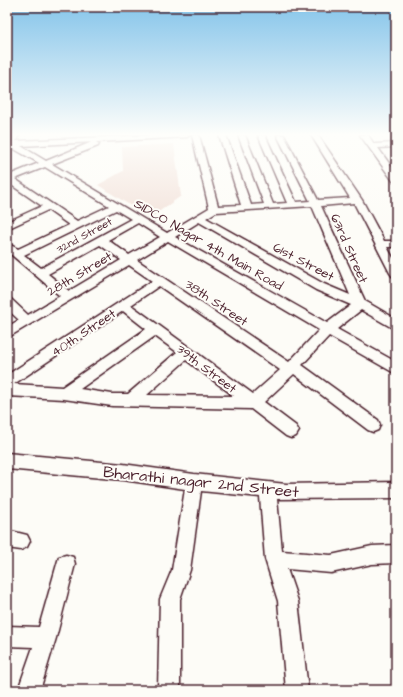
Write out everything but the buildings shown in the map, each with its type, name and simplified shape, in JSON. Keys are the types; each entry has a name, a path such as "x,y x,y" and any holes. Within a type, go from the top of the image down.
{"street":[{"path":"7,178 35,168"},
{"name":"SIDCO Nagar 4th Main Road","path":"51,168 396,369"},
{"path":"203,168 214,209 270,207 292,204 357,200"},
{"path":"233,168 247,208"},
{"path":"254,168 270,207"},
{"path":"276,168 292,204"},
{"name":"63rd Street","path":"298,168 307,184 360,304"},
{"path":"336,168 382,244 396,273"},
{"path":"388,168 396,179"},
{"path":"7,178 76,225"},
{"path":"7,226 49,206"},
{"path":"18,254 116,206"},
{"name":"28th Street","path":"7,333 166,236 214,209"},
{"name":"61st Street","path":"199,218 320,287 360,304 396,325"},
{"name":"32nd Street","path":"41,273 139,219"},
{"name":"38th Street","path":"100,240 373,425"},
{"path":"382,244 396,244"},
{"path":"7,246 68,296"},
{"name":"40th Street","path":"7,382 159,281"},
{"path":"7,302 27,321"},
{"path":"7,390 64,392 112,400 132,399 254,402 291,368 328,329 360,304"},
{"name":"39th Street","path":"123,305 292,431"},
{"path":"64,392 155,330"},
{"path":"132,399 186,352"},
{"name":"Bharathi nagar 2nd Street","path":"7,461 123,472 194,482 286,492 396,490"},
{"path":"169,690 170,599 181,570 194,482"},
{"path":"268,490 274,559 288,601 297,690"},
{"path":"274,559 331,564 372,555 396,554"},
{"path":"29,690 46,638 66,564"},
{"path":"7,636 46,638"}],"shaded area":[{"path":"123,168 177,168 181,196 150,218 98,185 123,171"}]}
